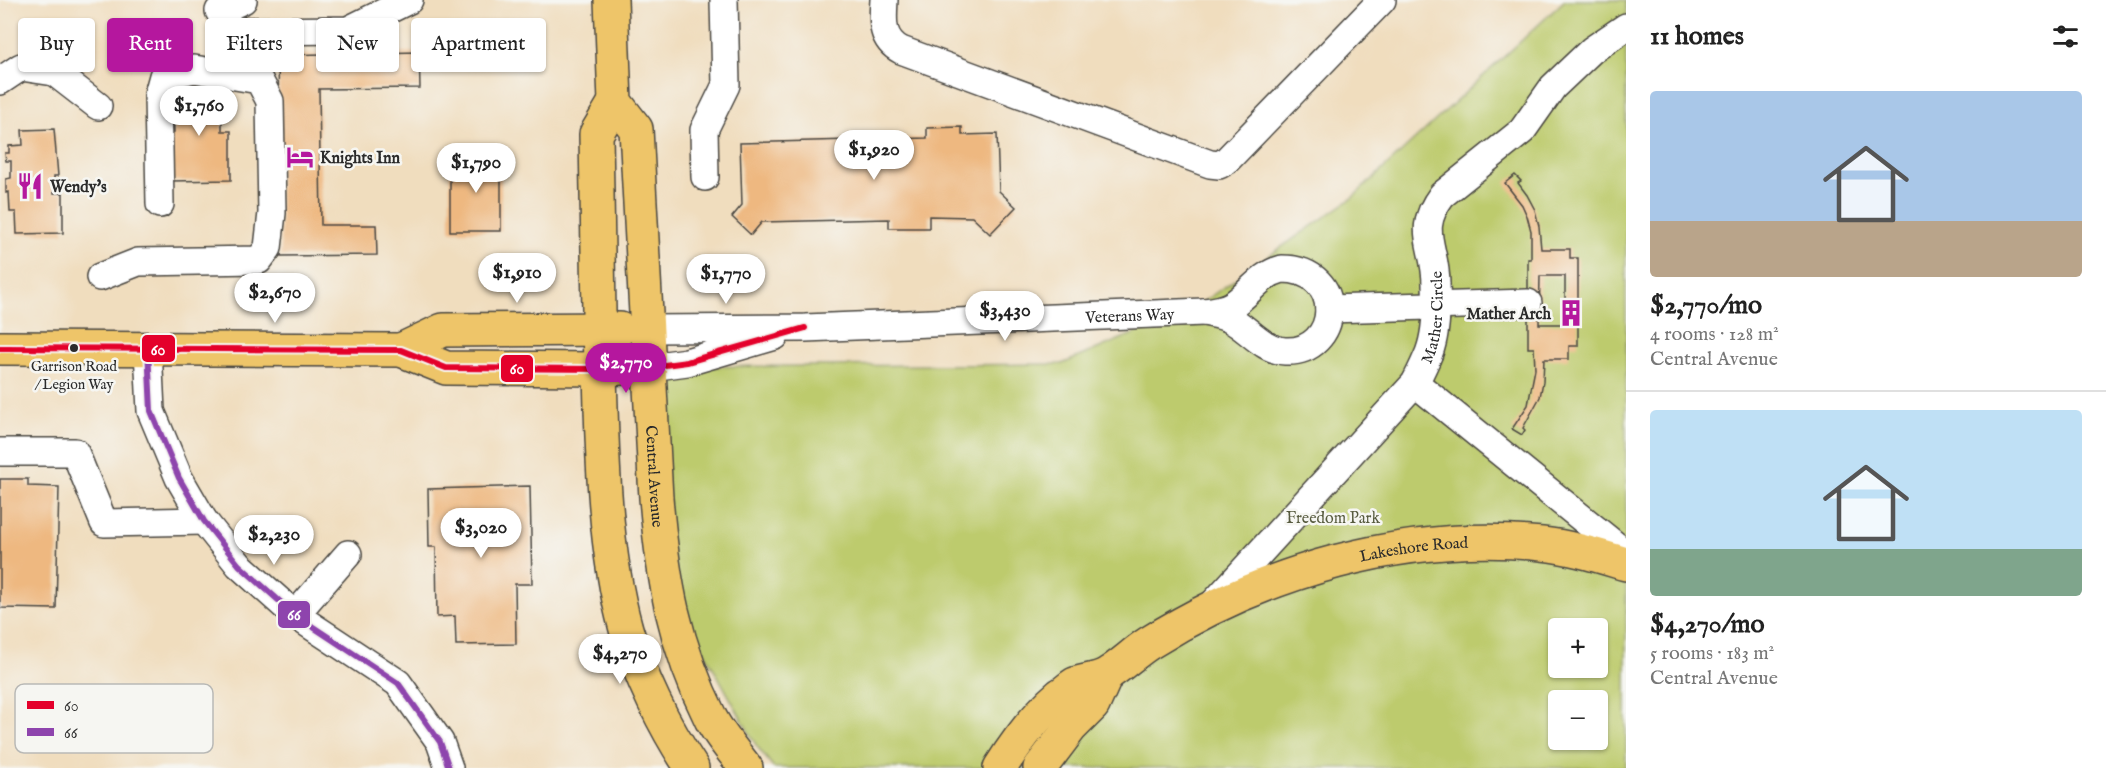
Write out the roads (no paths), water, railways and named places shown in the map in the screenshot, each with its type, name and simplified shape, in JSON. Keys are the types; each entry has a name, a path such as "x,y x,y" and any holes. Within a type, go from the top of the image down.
{"main road":[{"path":"611,0 615,102 596,134 602,433 609,528 626,629 649,690 678,747 692,768"},
{"name":"Central Avenue","path":"615,102 636,129 656,498 661,551 671,611 684,657 712,721 746,768"},
{"path":"401,350 443,330 647,329"},
{"path":"0,348 401,350 446,368 650,367"},
{"name":"Lakeshore Road","path":"1000,768 1020,736 1046,707 1074,685 1106,676 1148,644 1208,610 1270,582 1395,548 1439,543 1543,544 1593,554 1626,564"},
{"name":"Lakeshore Road","path":"1040,768 1071,727 1093,705 1106,676"}],"street":[{"path":"243,0 219,11 233,31 348,30 409,0"},
{"path":"705,177 704,130 726,85 724,0"},
{"path":"884,0 885,33 894,46 901,50 1210,164 1219,165 1226,161 1382,0"},
{"name":"Mather Circle","path":"1626,27 1592,50 1553,87 1522,131 1442,195 1434,206 1429,219 1428,231 1437,281 1434,331 1430,352 1415,383 1626,554"},
{"path":"0,81 21,67 54,72 98,106"},
{"path":"100,277 138,262 259,260 268,248 272,213 270,101 260,80 194,69 163,76 158,94 160,204"},
{"name":"Veterans Way","path":"647,329 806,328 1204,312 1230,306 1246,295 1262,277 1282,269 1302,271 1314,278 1323,289 1329,309 1327,323 1321,335 1304,348 1291,351 1270,347 1229,319 1204,312"},
{"path":"1329,309 1528,303"},
{"name":"Veterans Way","path":"650,367 687,362 806,328"},
{"path":"148,349 151,411 179,478 204,521 239,565 295,615 398,683 441,742 449,768"},
{"name":"Lakeshore Road","path":"1208,610 1415,383"},
{"path":"0,452 75,452 104,523 204,521"},
{"path":"295,615 348,554"}],"place":[{"name":"Knights Inn","path":"300,157"},
{"name":"Wendy's","path":"30,186"},
{"name":"Mather Arch","path":"1571,313"},
{"name":"Garrison Road / Legion Way","path":"74,348"}],"park label":[{"name":"Freedom Park","path":"1333,517"}]}
